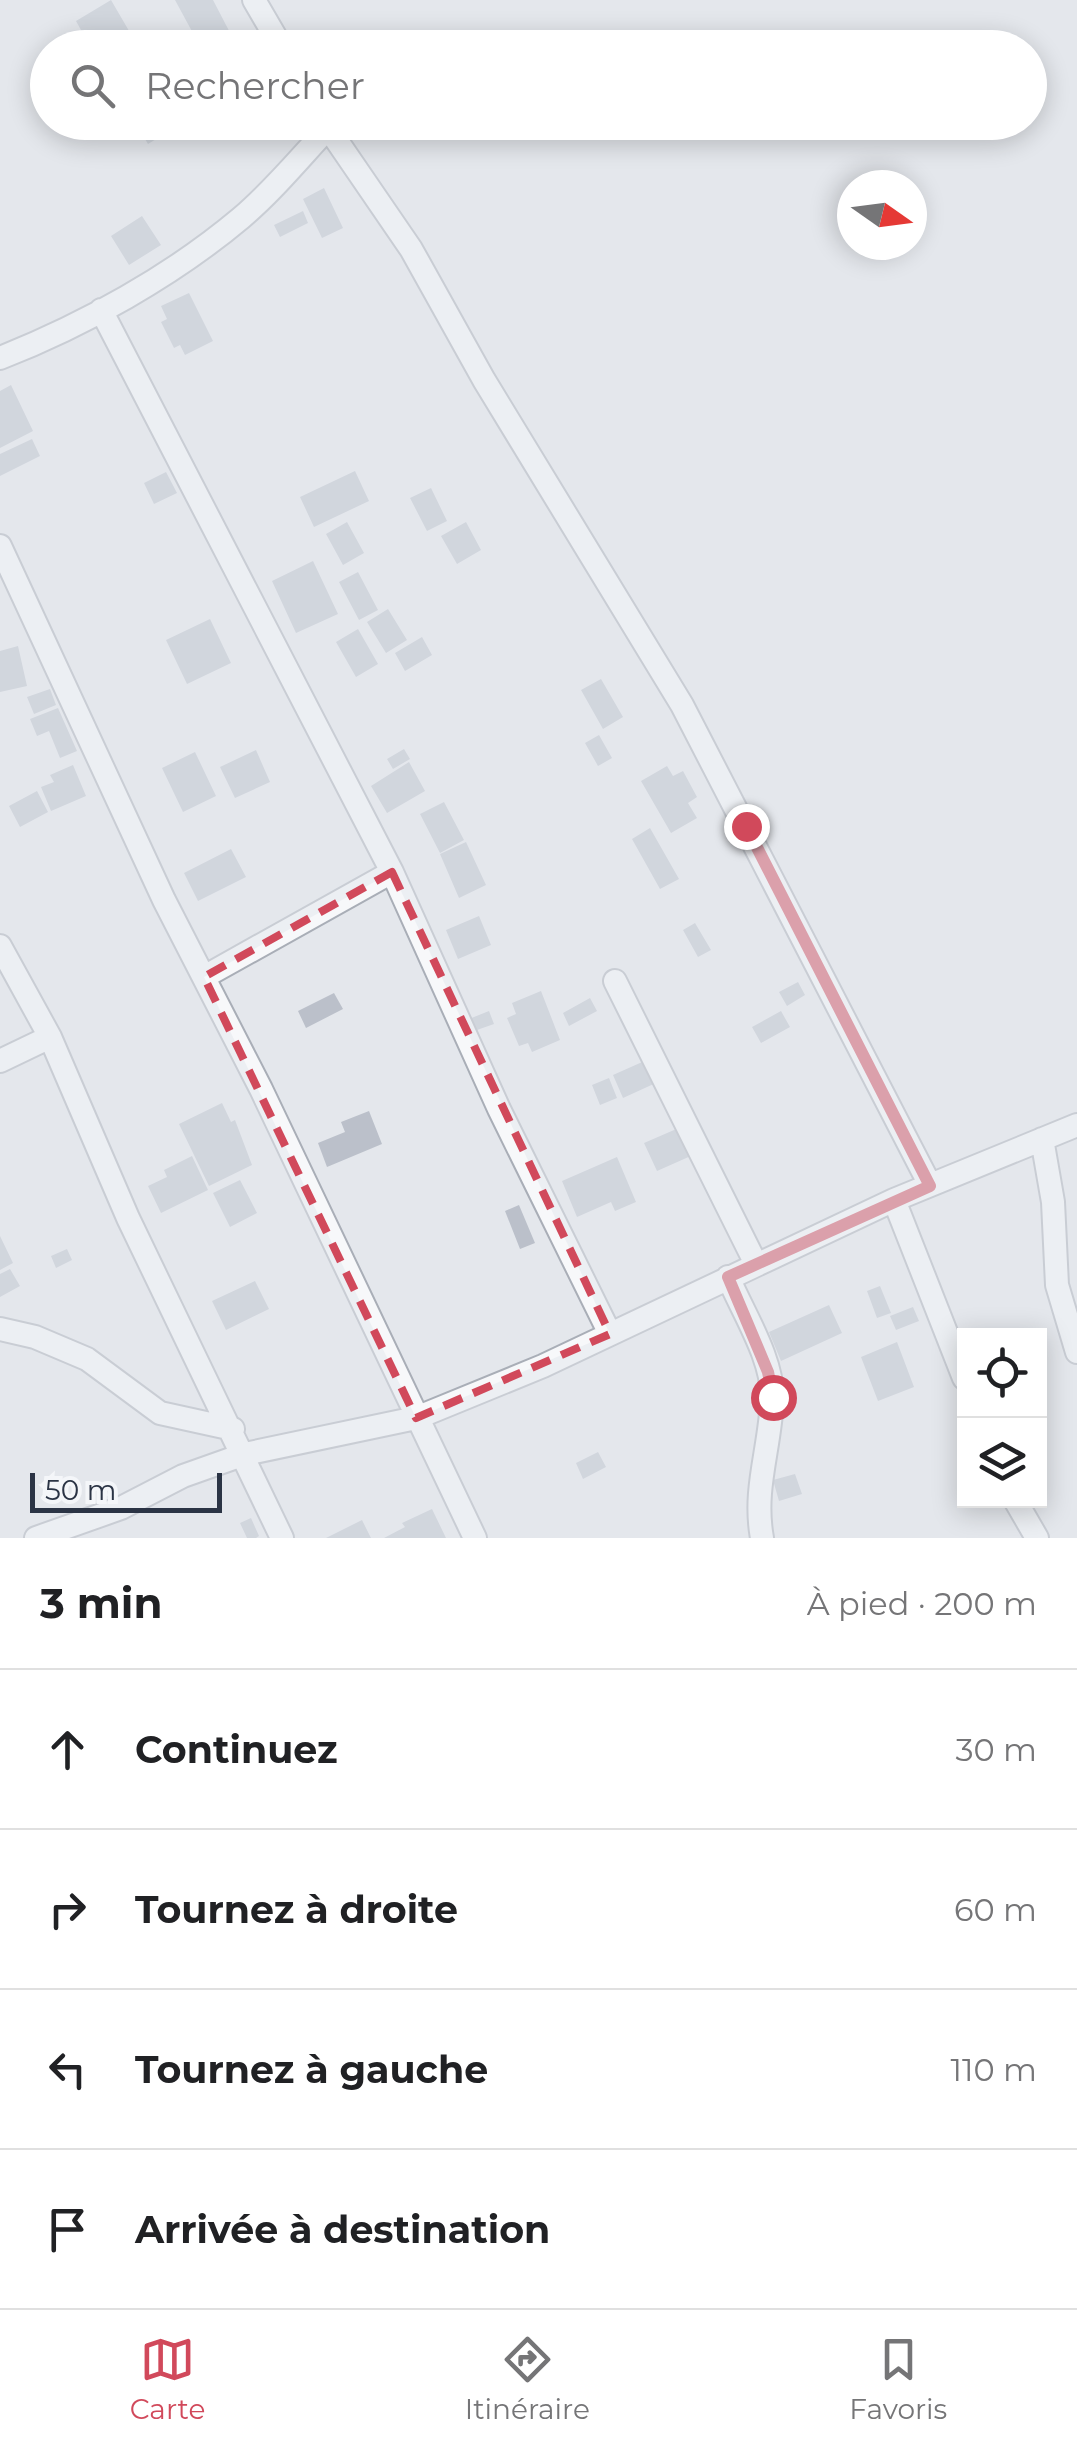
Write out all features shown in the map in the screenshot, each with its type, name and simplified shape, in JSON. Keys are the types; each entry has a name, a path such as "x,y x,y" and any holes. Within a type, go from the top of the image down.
{"street":[{"path":"254,0 272,30"},
{"path":"0,358 101,310 241,218 313,140"},
{"path":"336,140 410,249 484,380 682,705 930,1186"},
{"path":"101,310 392,872 499,1109 610,1334"},
{"path":"0,546 475,1538"},
{"path":"204,977 392,872"},
{"path":"0,946 50,1037 128,1218 245,1454 282,1538"},
{"path":"616,981 756,1264"},
{"path":"0,1061 50,1037"},
{"path":"36,1538 121,1508 183,1476 245,1454 416,1418 610,1334 894,1200 1077,1125"},
{"path":"1042,1139 1053,1202 1057,1284 1077,1352"},
{"path":"894,1200 957,1360"},
{"path":"728,1277 768,1372 773,1397 758,1482 762,1538"},
{"path":"0,1329 34,1337 87,1359 160,1413 232,1429"},
{"path":"1020,1508 1038,1538"}],"highlighted area":[{"path":"392,872 610,1334 416,1418 204,977"}],"building":[{"path":"111,0 128,30 81,30 76,21"},
{"path":"175,0 213,0 229,30 191,30"},
{"path":"324,188 343,228 322,238 303,199"},
{"path":"303,211 308,223 280,237 274,225"},
{"path":"142,216 161,245 129,265 111,236"},
{"path":"189,293 213,341 185,355 180,345 174,348 161,322 167,319 161,306"},
{"path":"11,385 33,431 0,448 0,391"},
{"path":"32,439 40,456 0,476 0,454"},
{"path":"355,471 369,501 314,527 300,497"},
{"path":"166,472 177,493 154,504 144,483"},
{"path":"431,488 447,521 427,531 410,498"},
{"path":"347,522 364,553 343,565 326,534"},
{"path":"466,522 481,550 457,564 441,536"},
{"path":"313,561 338,614 296,633 272,581"},
{"path":"358,572 378,610 359,620 339,582"},
{"path":"388,609 407,640 386,653 367,622"},
{"path":"210,619 231,663 187,684 166,640"},
{"path":"358,629 378,664 356,677 336,642"},
{"path":"422,637 432,655 405,671 395,653"},
{"path":"18,646 27,686 0,692 0,651"},
{"path":"601,679 623,717 603,729 581,690"},
{"path":"50,689 56,705 34,714 27,697"},
{"path":"58,708 77,751 60,758 49,731 37,736 30,719"},
{"path":"599,735 612,758 598,766 585,743"},
{"path":"404,749 410,759 393,769 387,759"},
{"path":"256,750 270,782 235,798 220,767"},
{"path":"195,752 216,796 183,812 162,768"},
{"path":"409,762 425,791 387,813 371,786"},
{"path":"73,765 86,796 51,811 41,787 54,782 50,775"},
{"path":"667,766 673,776 683,771 697,797 688,803 697,818 671,833 641,781"},
{"path":"37,791 48,812 20,827 9,806"},
{"path":"444,802 464,840 440,853 420,814"},
{"path":"650,828 679,879 660,889 632,839"},
{"path":"466,842 486,885 459,898 440,854"},
{"path":"231,849 246,877 198,901 184,873"},
{"path":"479,916 491,945 458,959 446,930"},
{"path":"695,923 711,950 698,957 683,930"},
{"path":"798,982 805,995 787,1006 779,992"},
{"path":"541,991 560,1040 532,1052 528,1043 519,1046 507,1018 516,1014 512,1003"},
{"path":"334,993 343,1009 306,1028 298,1011"},
{"path":"590,998 597,1011 569,1026 563,1013"},
{"path":"489,1011 494,1024 474,1031 469,1019"},
{"path":"781,1011 790,1027 761,1043 752,1027"},
{"path":"649,1059 658,1082 623,1098 613,1075"},
{"path":"609,1078 617,1098 600,1105 592,1085"},
{"path":"222,1103 231,1122 235,1120 252,1165 209,1186 179,1124"},
{"path":"369,1111 382,1144 327,1167 318,1143 345,1132 341,1122"},
{"path":"681,1127 693,1155 657,1171 644,1143"},
{"path":"192,1156 208,1190 161,1213 148,1186 167,1177 164,1170"},
{"path":"617,1157 636,1202 615,1211 611,1202 577,1217 562,1181"},
{"path":"240,1180 257,1213 230,1227 213,1193"},
{"path":"519,1205 535,1243 520,1249 505,1211"},
{"path":"0,1236 13,1263 0,1270"},
{"path":"67,1249 72,1260 56,1268 51,1256"},
{"path":"10,1269 20,1286 0,1297 0,1274"},
{"path":"255,1281 269,1309 226,1330 212,1301"},
{"path":"880,1286 891,1313 877,1318 867,1291"},
{"path":"829,1305 842,1333 781,1361 769,1332"},
{"path":"913,1307 919,1321 896,1330 890,1316"},
{"path":"897,1342 914,1387 878,1401 861,1357"},
{"path":"598,1452 606,1467 583,1479 576,1463"},
{"path":"795,1474 802,1494 779,1501 773,1480"},
{"path":"432,1509 446,1538 384,1538 405,1527 402,1523"},
{"path":"251,1518 259,1536 256,1538 247,1538 240,1523"},
{"path":"362,1520 371,1538 326,1538"}],"route":[{"path":"746,826 930,1186 728,1277 768,1372 773,1397"}]}
